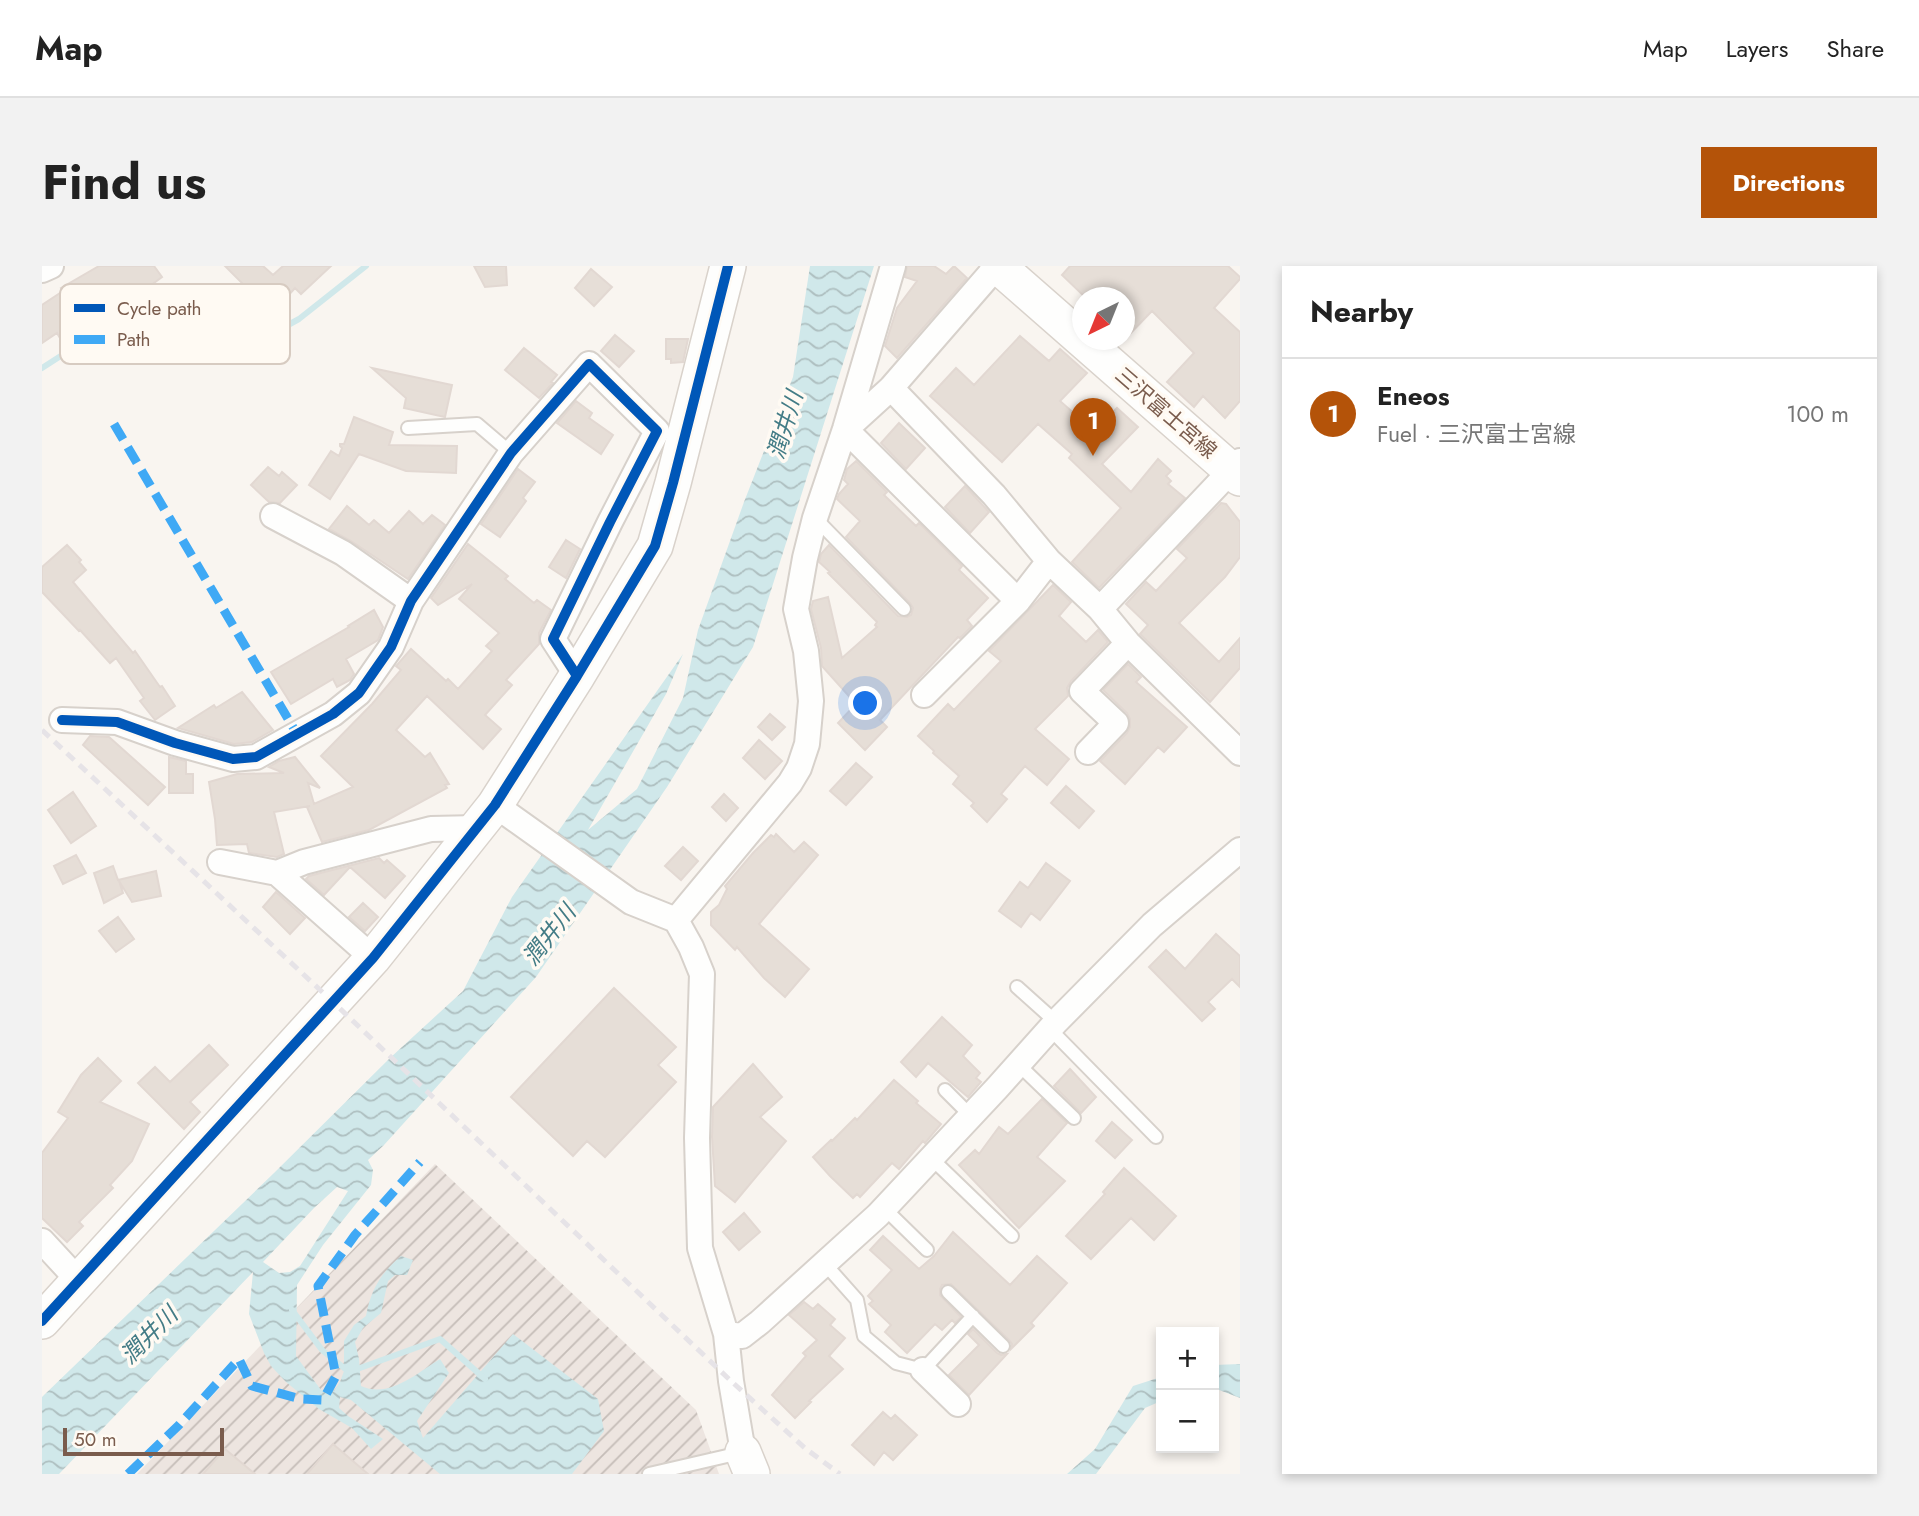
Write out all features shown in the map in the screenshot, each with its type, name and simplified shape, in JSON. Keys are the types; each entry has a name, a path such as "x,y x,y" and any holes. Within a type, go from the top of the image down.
{"street":[{"path":"42,270 51,266"},
{"path":"42,1321 373,958 496,817 655,546 729,266"},
{"path":"676,920 790,783 799,768 807,744 811,701 806,651 796,609 815,518 845,429 893,266"},
{"path":"845,429 891,388 997,266"},
{"name":"三沢富士宮線","path":"997,266 1237,470"},
{"path":"62,719 117,722 233,760 256,757 333,714 359,693 391,647 411,601 511,453 589,364 657,431 553,639 577,676"},
{"path":"891,388 995,495 1049,561 1100,609 1128,643 1240,753"},
{"path":"845,429 1018,601"},
{"path":"648,452 684,435"},
{"path":"1100,609 1237,470"},
{"path":"272,516 343,553 411,601"},
{"path":"925,695 1018,601 1049,561"},
{"path":"1088,752 1116,723 1082,691 1128,643"},
{"path":"277,873 304,862 431,829 496,817 631,902 676,920 702,974 697,1138 700,1248 726,1334 747,1463"},
{"path":"726,1334 742,1336 825,1264 884,1208 1053,1025 1152,925 1240,850"},
{"path":"220,862 277,873 373,958"},
{"path":"42,1241 79,1281"},
{"path":"923,1370 958,1404"}],"lane":[{"path":"408,428 477,424 511,453"},
{"path":"815,518 904,609"},
{"path":"1017,987 1156,1137"},
{"path":"1018,1065 1074,1118"},
{"path":"945,1090 971,1116"},
{"path":"931,1158 1012,1236"},
{"path":"884,1208 927,1250"},
{"path":"825,1264 856,1300 864,1336 896,1363 923,1370 973,1316"},
{"path":"948,1292 1003,1346"},
{"path":"649,1474 747,1463"}],"shaded area":[{"path":"435,1164 696,1410 719,1474 137,1474"}],"water":[{"name":"潤井川","path":"810,266 874,266 753,647 667,787 536,977 368,1160 373,1170 371,1185 323,1245 297,1285 296,1356 321,1390 334,1391 340,1382 344,1371 344,1341 354,1325 366,1316 382,1275 401,1256 413,1260 407,1275 395,1275 388,1281 381,1313 363,1328 355,1342 361,1386 371,1389 392,1387 440,1359 449,1373 417,1421 423,1438 513,1334 598,1399 604,1431 572,1474 440,1474 351,1400 340,1397 339,1408 383,1439 371,1449 352,1428 319,1409 271,1366 249,1314 253,1272 59,1474 42,1474 42,1397 390,1058 463,991 512,897 683,654 666,694 588,830 637,789 683,698 698,630 793,377","holes":["337,1187 348,1191 300,1266 290,1272 279,1273 263,1262"]},
{"path":"1240,1364 1240,1398 1219,1390 1219,1365"},
{"path":"1156,1379 1156,1403 1145,1408 1096,1474 1067,1474 1095,1449 1133,1386"}],"building":[{"path":"99,266 154,266 162,277 153,284 68,284"},
{"path":"225,266 263,266 273,275 283,266 331,266 301,294 295,288 290,294 290,284 243,284"},
{"path":"474,266 506,266 507,285 485,287"},
{"path":"907,266 934,266 946,274 954,266 967,278 897,358 885,346 897,308 917,281 905,277"},
{"path":"1070,266 1228,266 1240,279 1214,308 1240,332 1240,401 1225,418 1203,396 1194,407 1167,382 1194,353 1152,311 1135,329 1135,287 1075,287 1062,275"},
{"path":"591,269 612,287 594,306 575,288"},
{"path":"60,293 60,338 57,333 42,343 42,305"},
{"path":"615,335 634,351 619,367 601,351"},
{"path":"1020,336 1049,361 1060,349 1087,373 1060,401 1094,431 1117,408 1138,427 1102,464 1131,492 1158,459 1171,471 1166,476 1171,481 1168,484 1185,498 1099,588 1072,562 1121,508 1069,458 1072,454 1038,424 1002,462 930,396 956,368 974,385"},
{"path":"666,339 688,339 683,362 671,363 671,359 666,359"},
{"path":"524,348 557,375 539,398 505,370"},
{"path":"372,368 452,385 445,417 404,408 406,398"},
{"path":"576,401 592,413 589,418 613,435 601,454 557,423"},
{"path":"354,417 393,432 389,445 457,446 456,473 406,471 359,454 330,499 309,485 331,451 339,456 342,448 340,444 344,444"},
{"path":"899,423 925,448 906,469 881,443"},
{"path":"856,461 887,492 884,495 916,526 919,523 962,566 959,570 988,598 967,620 972,626 958,637 880,720 887,727 865,750 838,723 856,704 822,666 821,648 811,609 813,601 828,597 842,658 877,627 877,622 828,573 830,572 819,562 821,554 829,545 898,616 911,615 913,608 846,537 860,521 837,499 848,484 844,480 847,469"},
{"path":"268,467 279,476 282,472 297,485 280,503 269,502 251,485"},
{"path":"518,469 535,482 523,498 526,501 500,537 481,524"},
{"path":"965,486 989,512 970,533 945,507"},
{"path":"1221,503 1226,504 1240,522 1240,557 1225,577 1179,623 1219,662 1240,638 1240,668 1210,702 1140,634 1148,625 1126,604 1146,582 1156,591 1187,558 1177,549"},
{"path":"347,506 369,525 374,520 389,533 409,511 423,524 432,515 445,525 408,579 329,529"},
{"path":"566,540 580,549 566,578 549,567"},
{"path":"468,544 508,576 505,579 534,603 537,600 551,610 539,633 539,644 506,680 512,685 485,715 501,729 483,749 427,696 396,730 425,757 430,753 449,784 445,785 447,788 369,830 322,842 307,807 310,806 274,812 284,854 277,857 249,853 247,844 217,845 209,782 237,774 284,773 269,767 295,757 320,788 308,783 314,804 353,787 321,756 401,670 396,666 411,649 458,689 492,651 486,646 499,633 459,599 472,584 438,605 431,598"},
{"path":"67,545 86,570 73,582 133,653 135,651 175,706 155,720 140,701 144,698 116,658 110,663 42,592 42,567"},
{"path":"1053,585 1071,602 1059,616 1086,642 1098,630 1108,642 1071,681 1067,688 1068,696 1035,729 1069,759 1047,785 1025,766 1001,794 1007,799 987,822 971,806 974,803 953,784 959,776 918,736 948,704 954,710 1001,661 989,651"},
{"path":"374,610 383,627 378,640 346,659 354,674 350,680 337,687 333,679 291,704 271,672"},
{"path":"1128,664 1141,677 1136,682 1187,727 1164,752 1158,747 1125,784 1100,761 1130,727 1127,713 1103,690"},
{"path":"242,692 273,730 252,742 234,744 178,728 214,705 216,708"},
{"path":"770,714 785,727 772,740 758,727"},
{"path":"90,736 109,737 165,787 148,805 83,745"},
{"path":"759,740 782,761 765,779 743,758"},
{"path":"169,757 186,761 186,774 193,774 193,793 169,793"},
{"path":"856,763 872,777 846,805 830,791"},
{"path":"1066,786 1094,811 1079,828 1051,803"},
{"path":"73,792 96,826 71,843 48,810"},
{"path":"724,794 738,808 726,821 712,807"},
{"path":"776,834 794,852 804,842 818,855 759,924 809,969 785,997 737,947 735,950 711,925 711,912 719,905 727,889 725,886 753,853 771,835 774,837"},
{"path":"683,847 698,861 681,880 665,866"},
{"path":"76,855 86,873 63,884 54,866"},
{"path":"379,858 384,863 387,860 405,876 385,898 350,867 324,895 306,879 309,876"},
{"path":"1046,863 1070,881 1040,920 1031,913 1021,927 999,911 1020,882 1028,888"},
{"path":"113,866 118,880 156,871 161,896 132,902 119,881 123,893 104,903 94,873"},
{"path":"276,892 305,918 290,934 263,907"},
{"path":"363,903 378,917 365,931 349,917"},
{"path":"118,917 134,939 116,952 99,931"},
{"path":"1216,934 1240,956 1240,987 1232,979 1208,1002 1215,1009 1202,1021 1149,967 1166,950 1185,969"},
{"path":"614,988 676,1047 658,1065 676,1082 605,1157 587,1141 573,1156 511,1097"},
{"path":"942,1017 972,1045 963,1056 980,1073 976,1078 981,1082 968,1097 928,1063 916,1077 901,1062"},
{"path":"209,1045 228,1065 190,1102 200,1112 184,1129 138,1083 155,1067 170,1082"},
{"path":"98,1058 121,1081 100,1102 149,1124 132,1161 110,1185 113,1188 79,1222 83,1226 67,1242 42,1218 42,1153 68,1118 58,1112 81,1075"},
{"path":"753,1064 782,1097 760,1117 786,1141 735,1202 715,1186 713,1107"},
{"path":"1070,1069 1096,1097 1081,1113 1054,1086"},
{"path":"894,1080 941,1124 899,1169 892,1163 860,1197 857,1194 853,1198 813,1157 855,1118 857,1120"},
{"path":"1042,1099 1067,1123 1037,1157 1065,1181 1019,1228 959,1165 975,1150 979,1154 999,1127 1008,1134"},
{"path":"1112,1122 1132,1140 1115,1158 1096,1141"},
{"path":"1124,1168 1176,1216 1154,1240 1131,1218 1091,1259 1066,1236 1105,1194 1103,1192"},
{"path":"744,1213 760,1232 739,1250 723,1232"},
{"path":"953,1232 1010,1285 1037,1256 1067,1283 1031,1323 1034,1326 1011,1349 1009,1340 951,1284 942,1285 940,1295 961,1317 955,1323 952,1320 942,1330 935,1324 907,1353 885,1332 891,1325 869,1304 873,1301 868,1296 892,1270 870,1250 883,1236 919,1269 934,1256"},
{"path":"804,1302 813,1309 818,1304 835,1319 830,1325 845,1338 829,1356 843,1369 795,1418 772,1395 806,1356 803,1353 817,1340 789,1315"},
{"path":"973,1329 997,1353 1007,1354 969,1395 949,1375 979,1345 968,1334"},
{"path":"883,1412 891,1419 895,1415 917,1435 893,1460 884,1452 874,1465 852,1445"},
{"path":"333,1444 368,1474 307,1474"},
{"path":"225,1449 255,1474 203,1474"}],"waterway":[{"path":"290,324 366,266"},
{"path":"42,368 60,356"},
{"path":"292,1310 322,1350 349,1372 440,1339 485,1379"}],"railway":[{"path":"42,730 333,1002 731,1381 806,1449 840,1474"}],"marked path":[{"path":"114,424 297,734"},
{"path":"128,1474 179,1425 239,1359 252,1386 301,1399 323,1400 336,1376 318,1286 355,1235 420,1162"}],"cycle path":[{"path":"42,1321 373,958 495,805 655,546 728,266"},
{"path":"62,720 117,722 175,743 233,759 256,757 333,714 359,693 391,647 411,601 511,453 589,364 657,431 553,639 577,676"}],"place":[{"name":"Eneos","path":"1093,456"}]}
